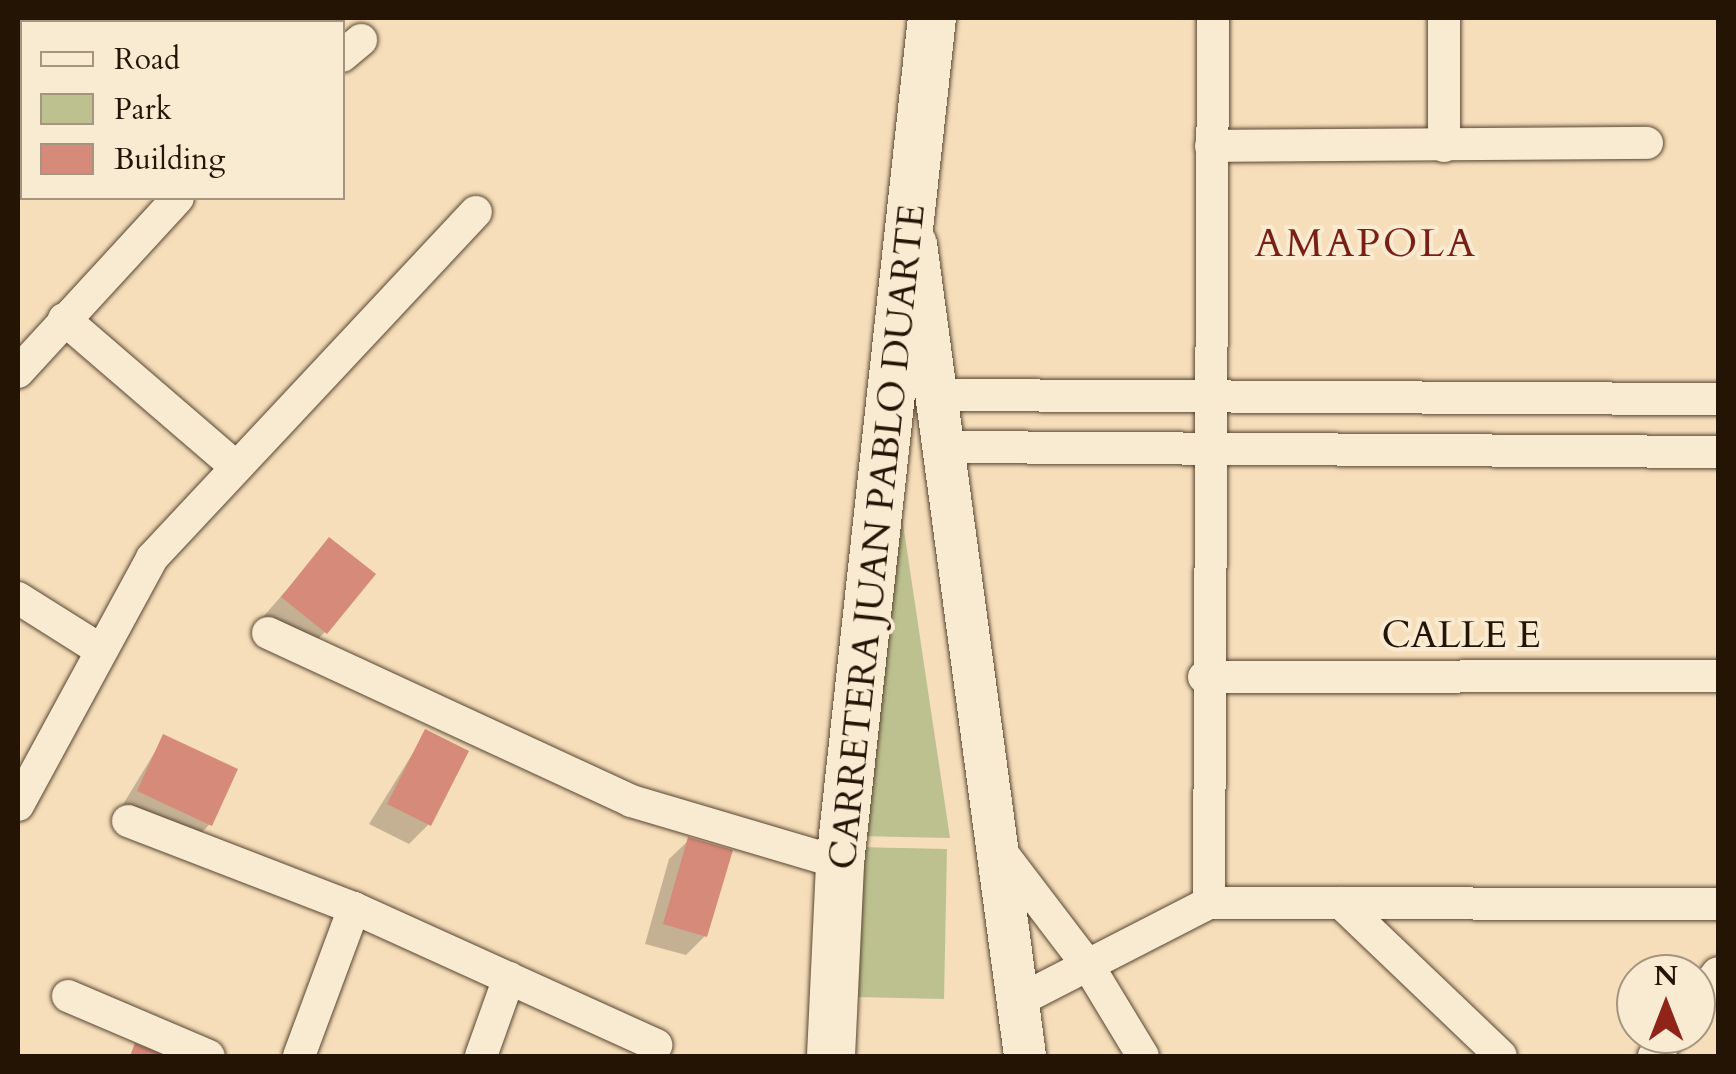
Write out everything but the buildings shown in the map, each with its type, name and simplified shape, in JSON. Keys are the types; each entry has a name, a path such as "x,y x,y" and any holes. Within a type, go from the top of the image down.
{"main road":[{"name":"CARRETERA JUAN PABLO DUARTE","path":"831,1056 840,863 913,229 932,18"}],"street":[{"path":"1210,903 1204,677 1213,18"},
{"path":"1444,18 1444,146"},
{"path":"1211,146 1648,142"},
{"path":"18,372 176,200"},
{"path":"18,805 99,649 152,558 476,212"},
{"path":"913,229 942,395 1025,1056"},
{"path":"64,319 236,467"},
{"path":"942,395 1718,399"},
{"path":"949,447 1718,452"},
{"path":"18,598 99,649"},
{"path":"268,632 631,801 840,863"},
{"name":"CALLE E","path":"1204,677 1718,676"},
{"path":"128,821 354,908 656,1044"},
{"path":"999,849 1089,966 1143,1056"},
{"path":"1018,1001 1210,903 1718,904"},
{"path":"1341,903 1501,1056"},
{"path":"299,1056 354,908"},
{"path":"481,1056 509,978"},
{"path":"68,996 209,1056"}],"green space":[{"path":"895,470 950,838 856,836"},
{"path":"857,847 947,849 944,999 855,997"}],"district":[{"name":"AMAPOLA","path":"1366,244"}]}
